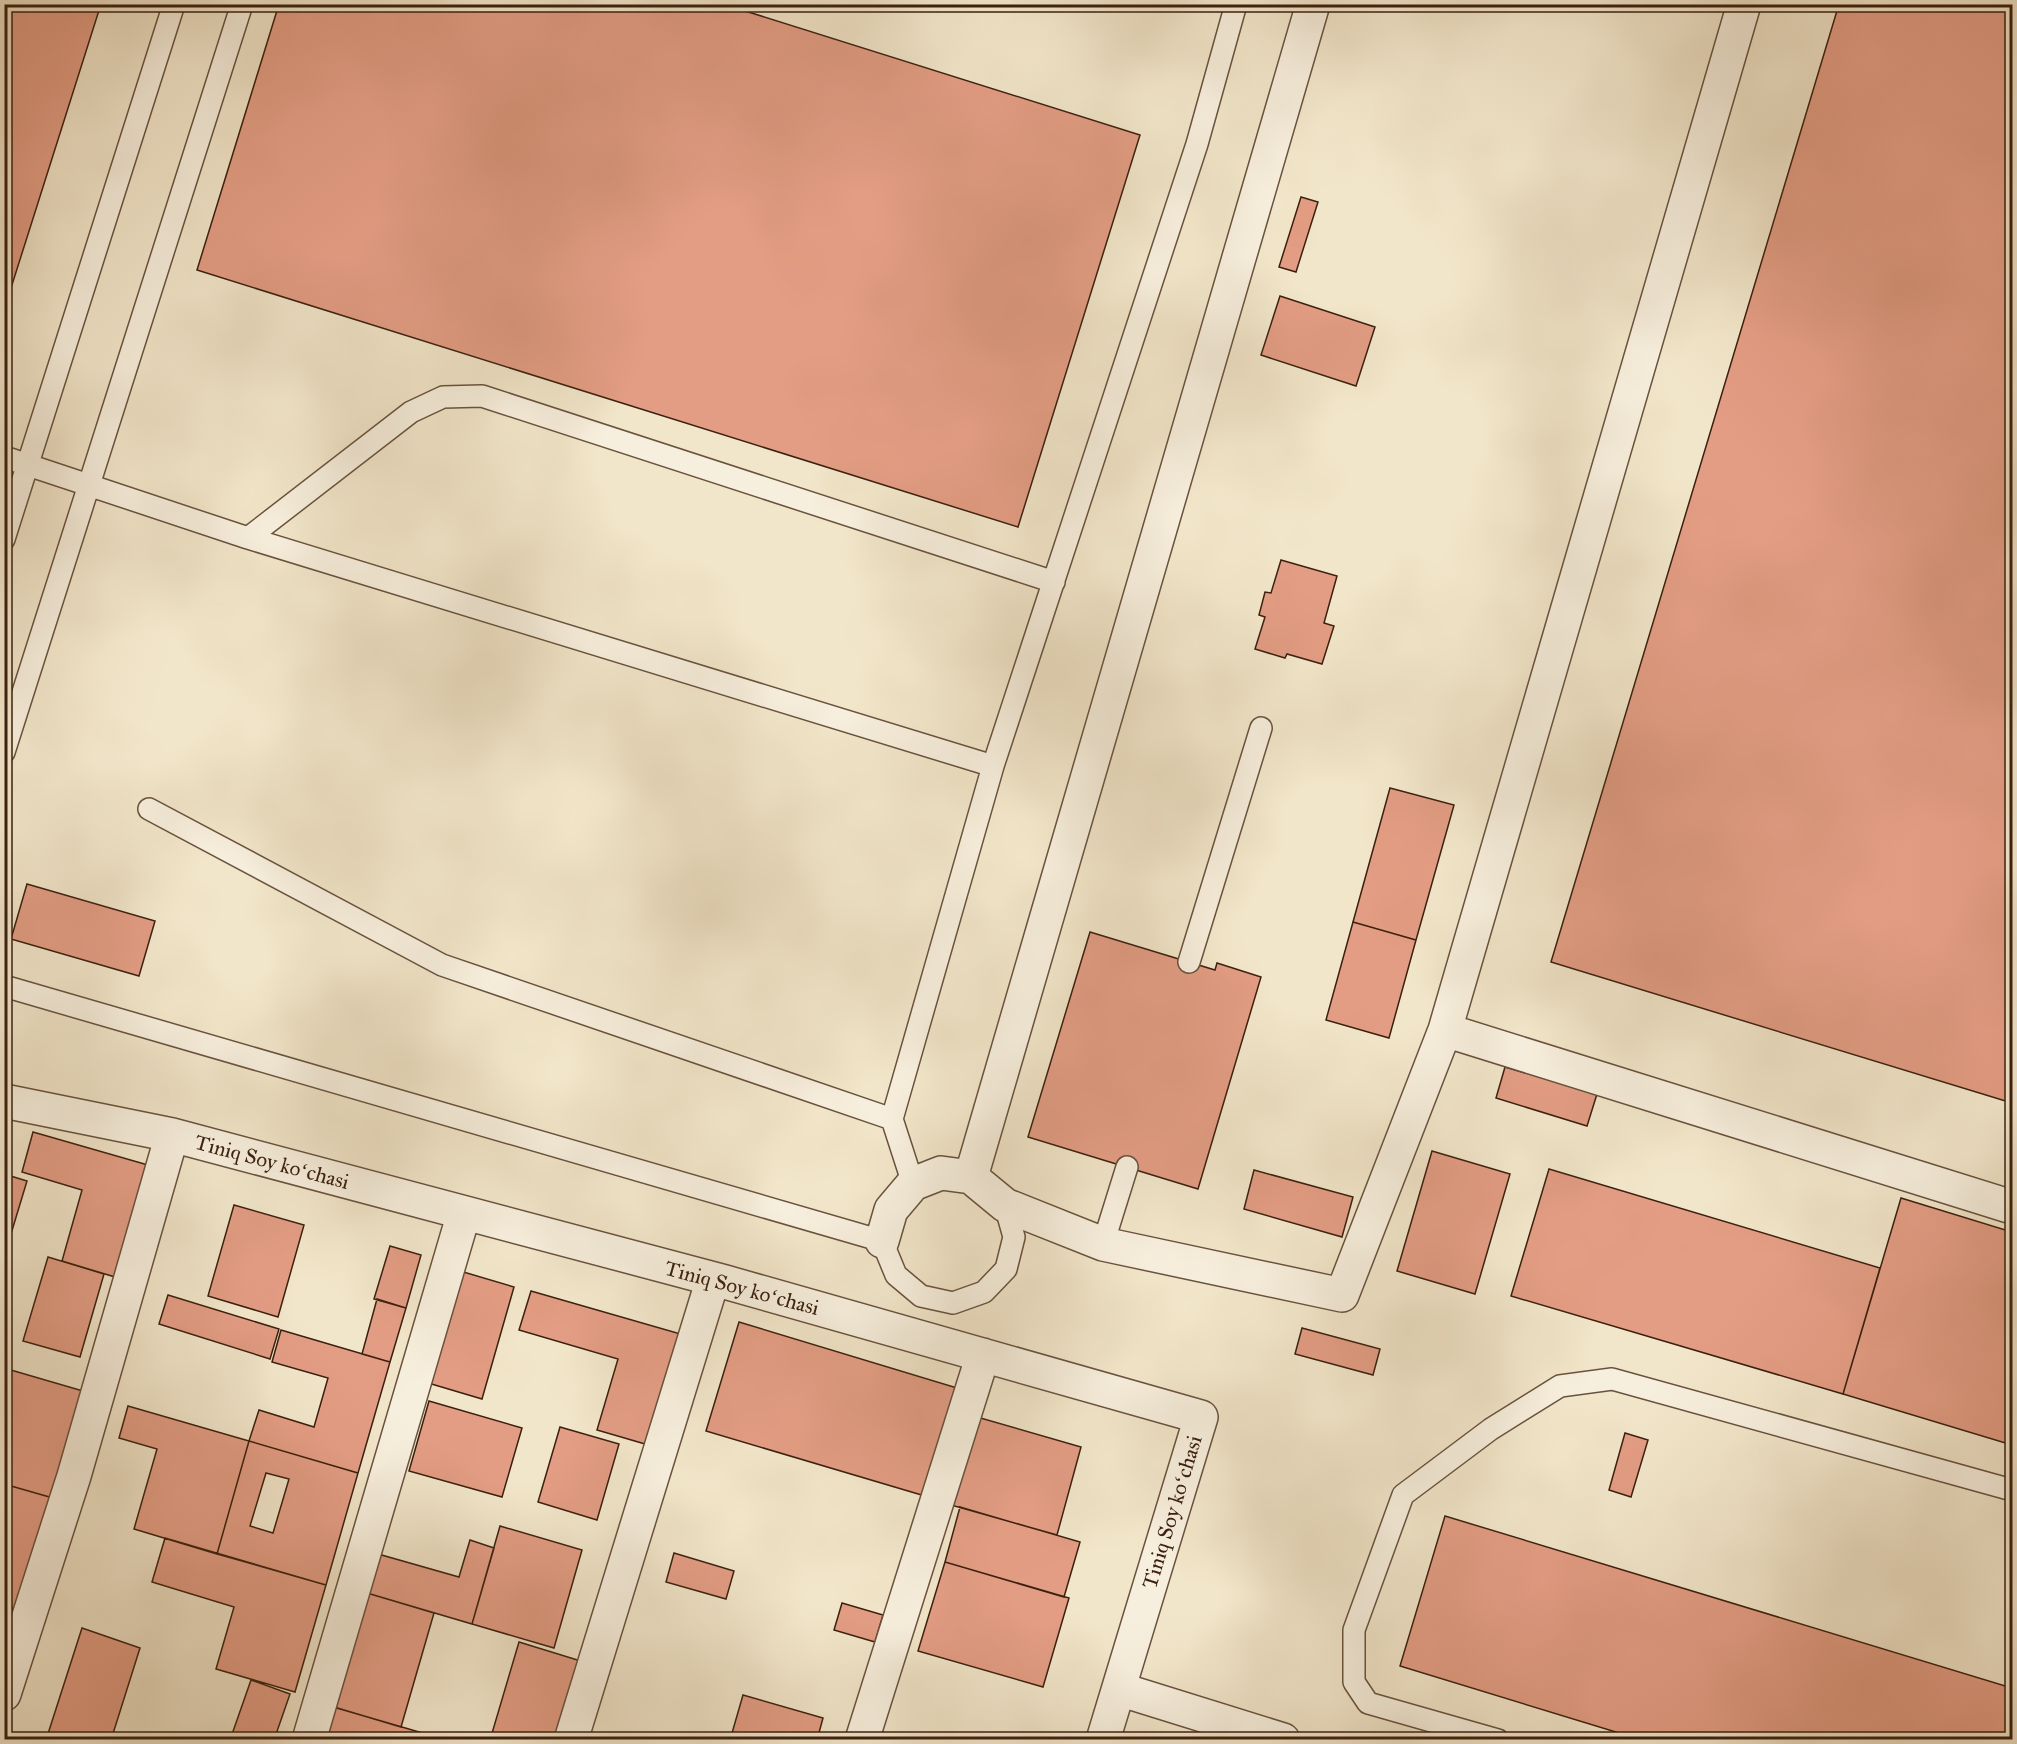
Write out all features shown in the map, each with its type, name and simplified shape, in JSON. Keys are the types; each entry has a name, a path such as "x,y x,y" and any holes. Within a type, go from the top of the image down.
{"street":[{"path":"971,1177 1312,4"},
{"path":"882,1241 891,1210 913,1184 941,1173 971,1177 1005,1205 1103,1244 1342,1295 1445,1030 1744,4"},
{"path":"1445,1030 2013,1207"},
{"name":"Tiniq Soy koʻchasi","path":"4,1101 172,1135 713,1279 1201,1417 1103,1740"},
{"path":"4,1694 74,1476 172,1135"},
{"path":"309,1740 464,1213"},
{"path":"571,1740 713,1279"},
{"path":"862,1740 983,1355"},
{"path":"1119,1689 1283,1740"}],"lane":[{"path":"4,539 174,4"},
{"path":"4,752 242,4"},
{"path":"913,1184 892,1119 993,766 1197,144 1236,4"},
{"path":"248,538 411,412 443,397 482,396 1054,582"},
{"path":"4,457 248,538 993,766"},
{"path":"1189,962 1261,728"},
{"path":"149,809 442,965 892,1119"},
{"path":"4,987 882,1241 896,1275 921,1296 953,1303 984,1292 1006,1269 1014,1237 1005,1205"},
{"path":"1103,1244 1127,1167"},
{"path":"1498,1740 1368,1703 1354,1682 1354,1630 1402,1495 1491,1429 1560,1386 1611,1379 2013,1490"}],"building":[{"path":"4,4 101,4 4,310"},
{"path":"279,4 723,4 1140,135 1018,527 197,270"},
{"path":"1839,4 2012,4 2012,1103 1551,962"},
{"path":"1301,197 1318,202 1296,272 1279,267"},
{"path":"1280,296 1375,327 1356,386 1261,355"},
{"path":"1281,560 1337,576 1324,623 1334,626 1322,664 1287,654 1285,658 1255,649 1265,617 1259,615 1265,592 1271,593"},
{"path":"1390,788 1454,805 1416,940 1353,922"},
{"path":"27,884 155,921 139,976 11,939"},
{"path":"1353,922 1416,940 1389,1038 1326,1020"},
{"path":"1090,932 1215,970 1217,963 1261,977 1198,1189 1028,1137"},
{"path":"1505,1067 1597,1094 1587,1126 1496,1098"},
{"path":"33,1132 148,1165 115,1277 62,1261 82,1190 22,1172"},
{"path":"1432,1151 1510,1174 1475,1294 1397,1271"},
{"path":"1549,1169 1880,1268 1843,1394 1511,1296"},
{"path":"1254,1170 1353,1197 1342,1237 1244,1209"},
{"path":"4,1174 27,1181 4,1257"},
{"path":"1901,1198 2012,1232 2012,1445 1843,1394"},
{"path":"234,1205 304,1225 278,1317 208,1296"},
{"path":"390,1246 421,1255 406,1308 374,1299"},
{"path":"48,1257 104,1274 80,1357 23,1341"},
{"path":"450,1268 514,1287 482,1399 418,1380"},
{"path":"531,1291 684,1335 652,1446 597,1430 618,1359 519,1330"},
{"path":"168,1295 279,1329 270,1359 159,1324"},
{"path":"377,1299 406,1308 390,1362 362,1354"},
{"path":"739,1322 957,1388 925,1496 706,1431"},
{"path":"1302,1328 1380,1349 1373,1375 1295,1354"},
{"path":"281,1330 390,1362 358,1473 249,1441 259,1410 314,1427 328,1378 272,1362"},
{"path":"4,1368 83,1391 53,1498 4,1484 4,1416 11,1395 4,1393"},
{"path":"429,1401 522,1428 502,1497 409,1471"},
{"path":"128,1406 249,1441 217,1554 134,1529 157,1449 119,1438"},
{"path":"977,1417 1081,1447 1057,1535 951,1505"},
{"path":"560,1427 619,1444 597,1520 538,1502"},
{"path":"1625,1433 1648,1440 1631,1497 1609,1490"},
{"path":"249,1441 358,1473 326,1585 217,1554","holes":["266,1473 289,1479 273,1533 250,1526"]},
{"path":"4,1484 53,1498 20,1610 4,1606"},
{"path":"960,1507 1080,1542 1064,1597 945,1562"},
{"path":"1445,1516 2012,1688 2012,1740 1642,1740 1400,1666"},
{"path":"500,1526 582,1550 554,1648 472,1624"},
{"path":"165,1538 326,1585 295,1692 216,1669 234,1607 152,1582"},
{"path":"470,1540 494,1548 472,1624 367,1593 378,1554 459,1577"},
{"path":"674,1553 734,1571 726,1599 666,1582"},
{"path":"945,1562 1069,1598 1043,1687 918,1651"},
{"path":"367,1593 434,1613 401,1727 334,1707"},
{"path":"842,1603 883,1615 875,1642 834,1630"},
{"path":"4,1606 14,1609 4,1640"},
{"path":"82,1628 140,1648 111,1740 46,1740"},
{"path":"519,1642 584,1662 562,1740 490,1740"},
{"path":"251,1680 290,1694 274,1740 230,1740"},
{"path":"743,1695 823,1718 817,1740 730,1740"},
{"path":"323,1704 426,1734 424,1740 313,1740"},
{"path":"1179,1733 1200,1740 1177,1740"}]}
